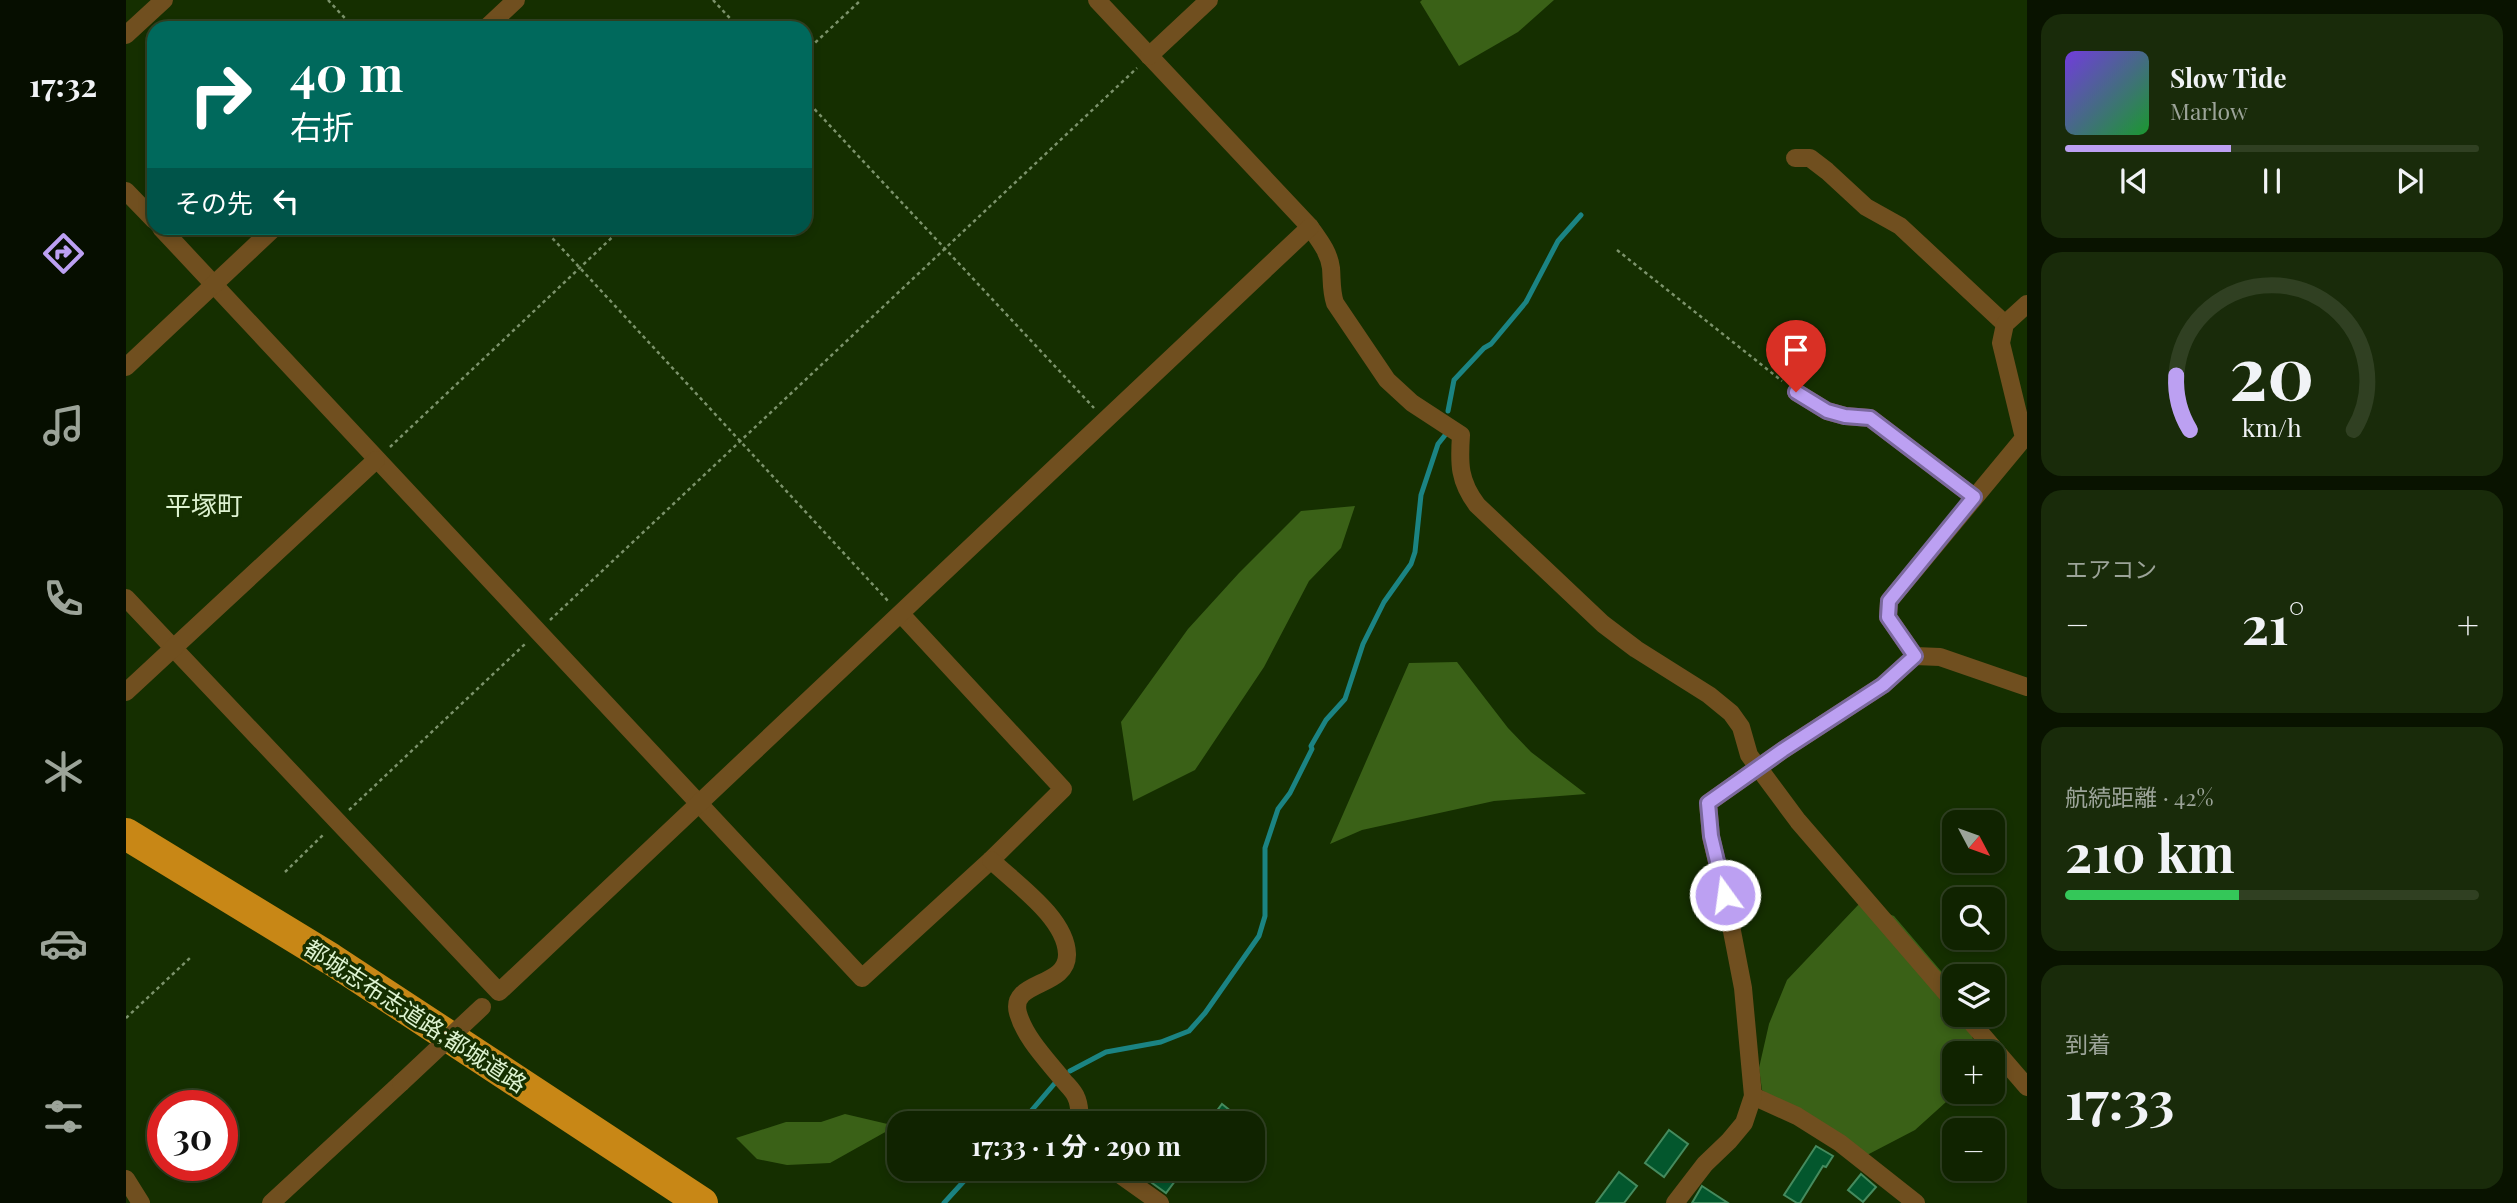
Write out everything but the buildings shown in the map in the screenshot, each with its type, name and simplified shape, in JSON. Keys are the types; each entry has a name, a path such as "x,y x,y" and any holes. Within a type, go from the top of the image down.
{"highway":[{"name":"都城志布志道路;都城道路","path":"126,834 331,960 702,1203"}],"street":[{"path":"126,35 164,0"},
{"path":"494,21 516,0"},
{"path":"1097,0 1310,228 1326,252 1331,268 1331,292 1335,303 1373,361 1387,380 1412,403 1461,435 1459,464 1467,491 1477,505 1604,624 1636,649 1725,708 1741,727 1749,755 1798,821 1942,988"},
{"path":"1149,56 1209,0"},
{"path":"1795,158 1810,158 1866,208 1900,226 2006,324"},
{"path":"126,191 147,213"},
{"path":"271,1203 700,804 1310,228"},
{"path":"168,235 862,978 991,860 1063,789 901,614"},
{"path":"126,367 266,235"},
{"path":"1915,656 1888,617 1889,601 2025,439 2001,343 2006,324 2027,304"},
{"path":"1796,392 1827,411 1870,418 1974,497"},
{"path":"126,692 376,460"},
{"path":"126,598 499,992"},
{"path":"1675,1203 1705,1164 1744,1123 1753,1096 1743,988 1711,836 1708,803 1883,685 1915,656 1940,657 2027,687"},
{"path":"991,860 1053,918 1065,938 1068,957 1062,970 1023,992 1017,1000 1017,1012 1024,1030 1076,1097 1079,1111"},
{"path":"1976,1027 2024,1078"},
{"path":"1753,1096 1797,1116 1840,1143 1916,1203"},
{"path":"126,1179 141,1203"},
{"path":"1129,1181 1160,1203"}],"path":[{"path":"328,0 348,21"},
{"path":"713,0 732,21"},
{"path":"812,46 862,0"},
{"path":"285,872 1149,56"},
{"path":"812,107 1105,421"},
{"path":"550,235 901,614"},
{"path":"376,460 615,235"},
{"path":"1617,250 1796,392"},
{"path":"126,1018 191,957"}],"green space":[{"path":"1554,0 1518,32 1459,66 1420,2"},
{"path":"1355,506 1341,548 1309,581 1264,667 1195,770 1133,801 1121,722 1188,629 1301,511"},
{"path":"1457,662 1508,728 1531,752 1586,794 1494,801 1362,830 1330,844 1409,663"},
{"path":"1860,903 1894,916 1942,972 1942,1027 1968,1027 1974,1041 1942,1041 1944,1104 1915,1130 1867,1155 1762,1090 1759,1068 1769,1024 1787,980"},
{"path":"845,1114 887,1124 887,1131 830,1163 787,1165 757,1159 736,1138 786,1122 821,1122"}],"waterway":[{"path":"1448,411 1454,380 1491,344 1526,302 1558,241 1581,215"},
{"path":"1070,1071 1106,1052 1161,1042 1189,1031 1205,1013 1259,936 1265,916 1265,848 1278,809 1290,793 1326,720 1345,699 1363,644 1384,602 1411,564 1415,552 1421,495 1438,444 1446,434"},
{"path":"1031,1111 1055,1083"},
{"path":"944,1203 964,1181"}],"district":[{"name":"平塚町","path":"204,504"}],"route":[{"path":"1725,895 1711,836 1708,803 1717,794 1883,685 1915,656 1888,617 1889,601 1974,497 1870,418 1827,411 1796,392"}]}
